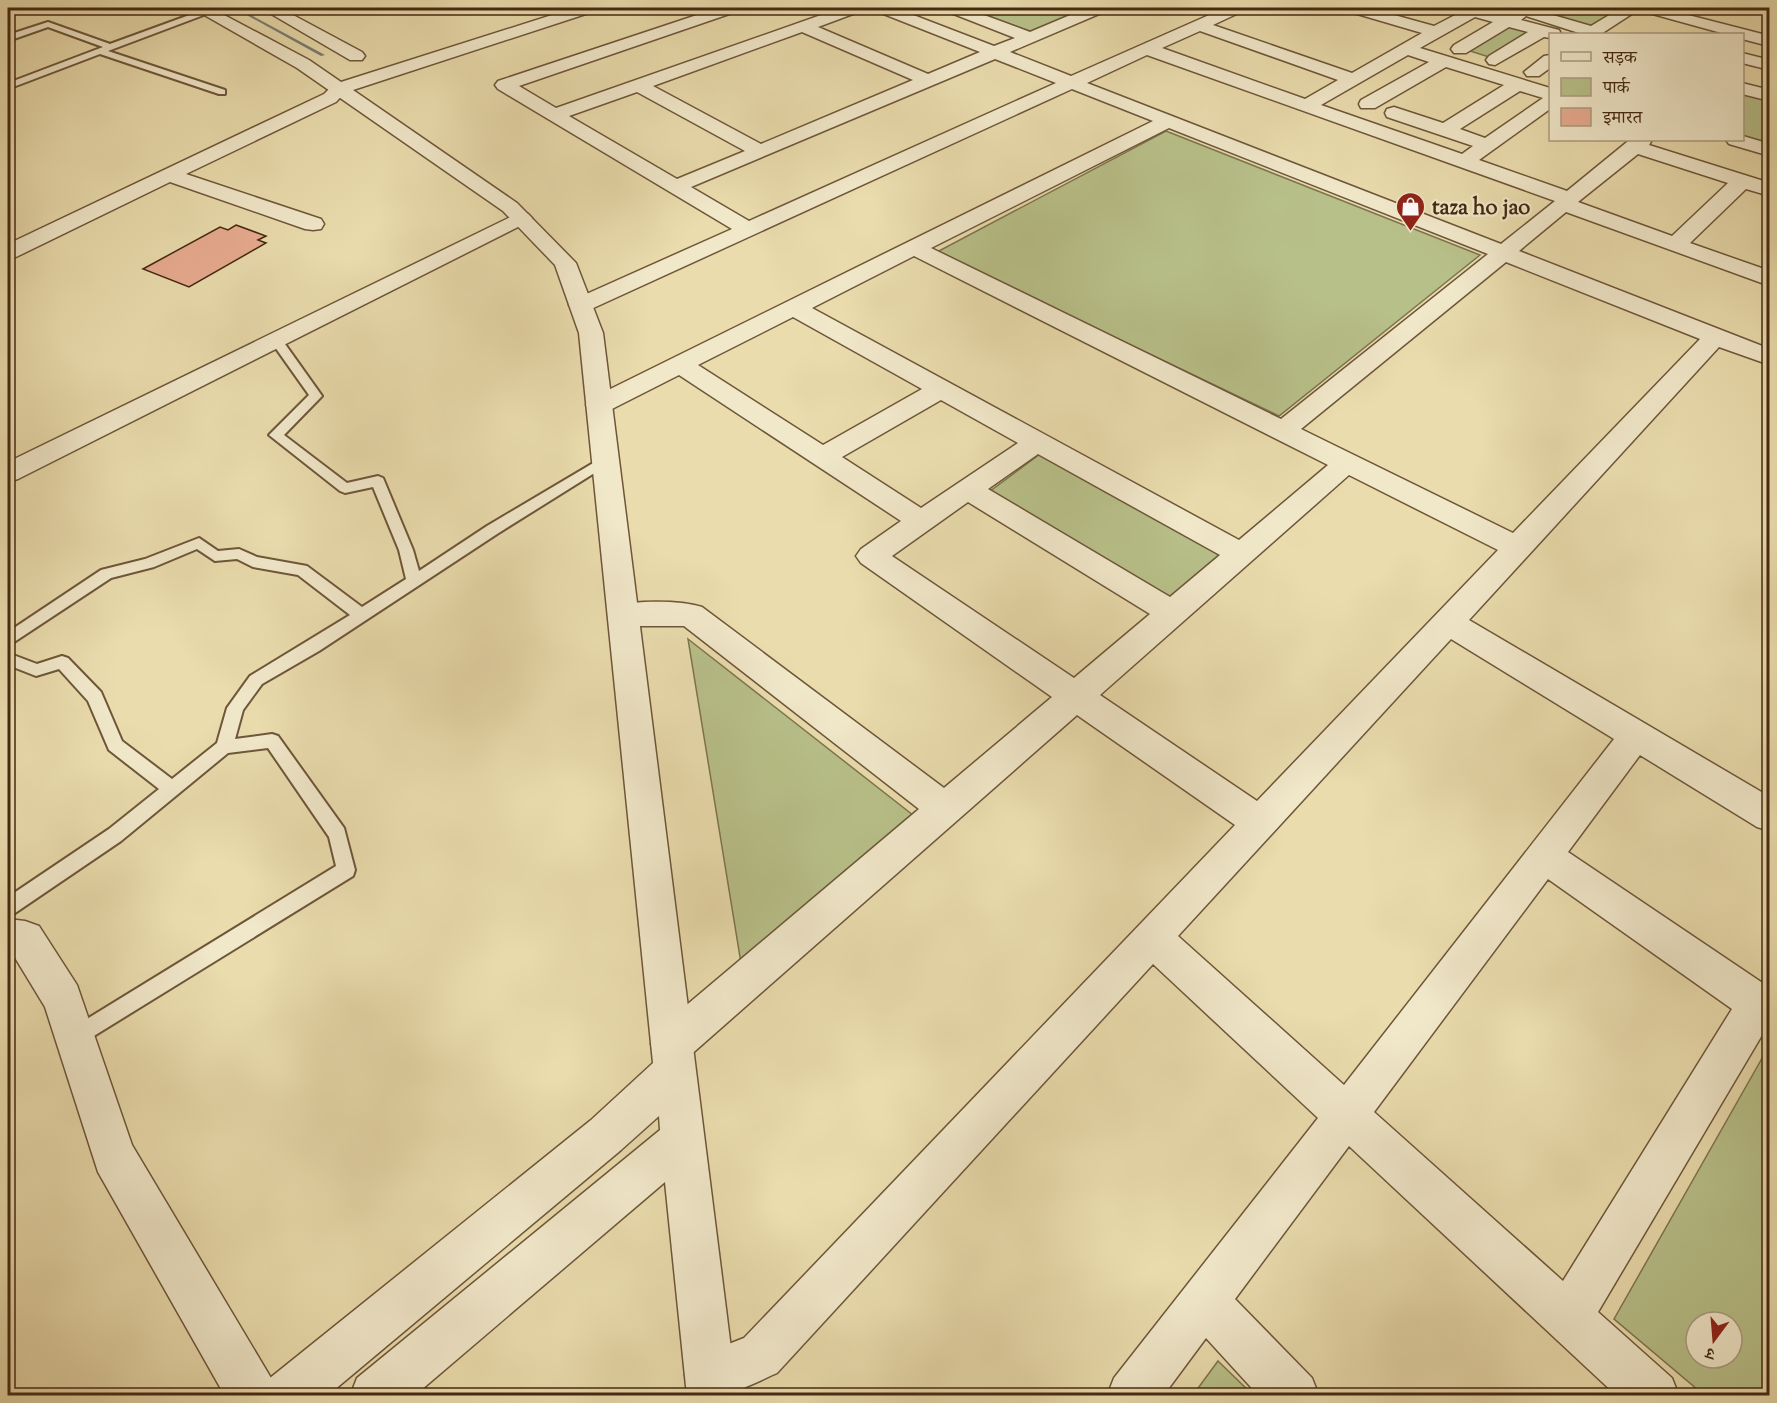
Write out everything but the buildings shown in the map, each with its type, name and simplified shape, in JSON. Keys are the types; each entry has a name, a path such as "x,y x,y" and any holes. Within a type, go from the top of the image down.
{"street":[{"path":"269,8 356,56"},
{"path":"8,252 330,98 339,88 361,74 571,8"},
{"path":"8,238 318,92 339,88 589,8"},
{"path":"678,8 700,18"},
{"path":"732,8 504,85 747,230"},
{"path":"554,115 855,8"},
{"path":"882,8 1770,358"},
{"path":"952,8 1029,37"},
{"path":"675,187 1100,8"},
{"path":"1197,35 1237,8"},
{"path":"1353,8 1381,16 1460,49 1549,76"},
{"path":"1381,16 1403,8 1466,12 1508,21 1547,33"},
{"path":"1644,8 1768,38"},
{"path":"203,9 303,64 510,207 565,263 591,333 711,1385 760,1356 1715,337"},
{"path":"1460,49 1528,10 1592,33 1625,11"},
{"path":"1600,10 1625,11"},
{"path":"1307,105 1466,12"},
{"path":"1656,28 1674,15"},
{"path":"802,26 927,80"},
{"path":"662,31 681,39"},
{"path":"1495,60 1547,33"},
{"path":"580,305 1174,36 1197,35 1353,79"},
{"path":"1744,57 1768,38"},
{"path":"700,48 718,56"},
{"path":"1147,49 1464,161 1675,245 1770,279"},
{"path":"1405,49 1549,93"},
{"path":"1744,58 1770,65"},
{"path":"1533,72 1549,61"},
{"path":"1368,104 1444,62"},
{"path":"1423,74 1444,80"},
{"path":"1309,83 1488,145"},
{"path":"1446,130 1518,84"},
{"path":"638,85 760,151"},
{"path":"1744,88 1770,96"},
{"path":"1476,90 1498,97"},
{"path":"1389,92 1411,100"},
{"path":"1464,161 1549,102"},
{"path":"1443,111 1465,118"},
{"path":"599,405 1168,121"},
{"path":"1739,141 1770,150"},
{"path":"1284,430 1639,143 1770,190"},
{"path":"168,175 314,224"},
{"path":"1675,245 1742,181"},
{"path":"8,473 521,218"},
{"path":"915,248 1518,548"},
{"path":"794,308 1241,554"},
{"path":"680,365 921,521"},
{"path":"823,457 940,389"},
{"path":"1037,442 871,556 1261,823"},
{"path":"288,1395 606,1135 673,1058 945,808 1348,462"},
{"path":"967,489 1172,613"},
{"path":"623,615 691,615 945,808"},
{"path":"1448,622 1770,816"},
{"path":"1132,1395 1636,735"},
{"path":"1544,856 1764,1008 1568,1317"},
{"path":"8,937 25,939 63,999 114,1156 253,1395"},
{"path":"1152,938 1654,1395"},
{"path":"375,1395 683,1140"},
{"path":"1204,1302 1294,1395"}],"lane":[{"path":"8,86 203,9"},
{"path":"8,38 48,24 110,47"},
{"path":"100,51 222,92"},
{"path":"276,340 316,396 276,435 345,488 378,481 406,550 414,581"},
{"path":"224,747 235,708 256,680 313,647 605,462"},
{"path":"8,640 106,574 149,563 199,543 214,556 239,554 253,562 302,570 361,615"},
{"path":"8,659 36,670 62,662 95,697 115,745 172,789"},
{"path":"8,907 115,835 224,747 272,741 338,834 346,870 76,1037"}],"green space":[{"path":"967,8 1090,8 1032,32"},
{"path":"1537,8 1585,8 1613,15 1592,29 1530,12"},
{"path":"1509,24 1535,31 1492,58 1467,50"},
{"path":"1744,92 1769,99 1769,147 1744,139"},
{"path":"1166,131 1480,255 1279,416 937,252"},
{"path":"1040,454 1224,555 1175,601 989,492"},
{"path":"688,639 918,819 741,963"},
{"path":"1769,1046 1769,1395 1704,1395 1614,1319"},
{"path":"1218,1361 1253,1395 1193,1395"}],"waterway":[{"path":"236,8 323,55"}],"place":[{"name":"taza ho jao","path":"1411,232"}]}
